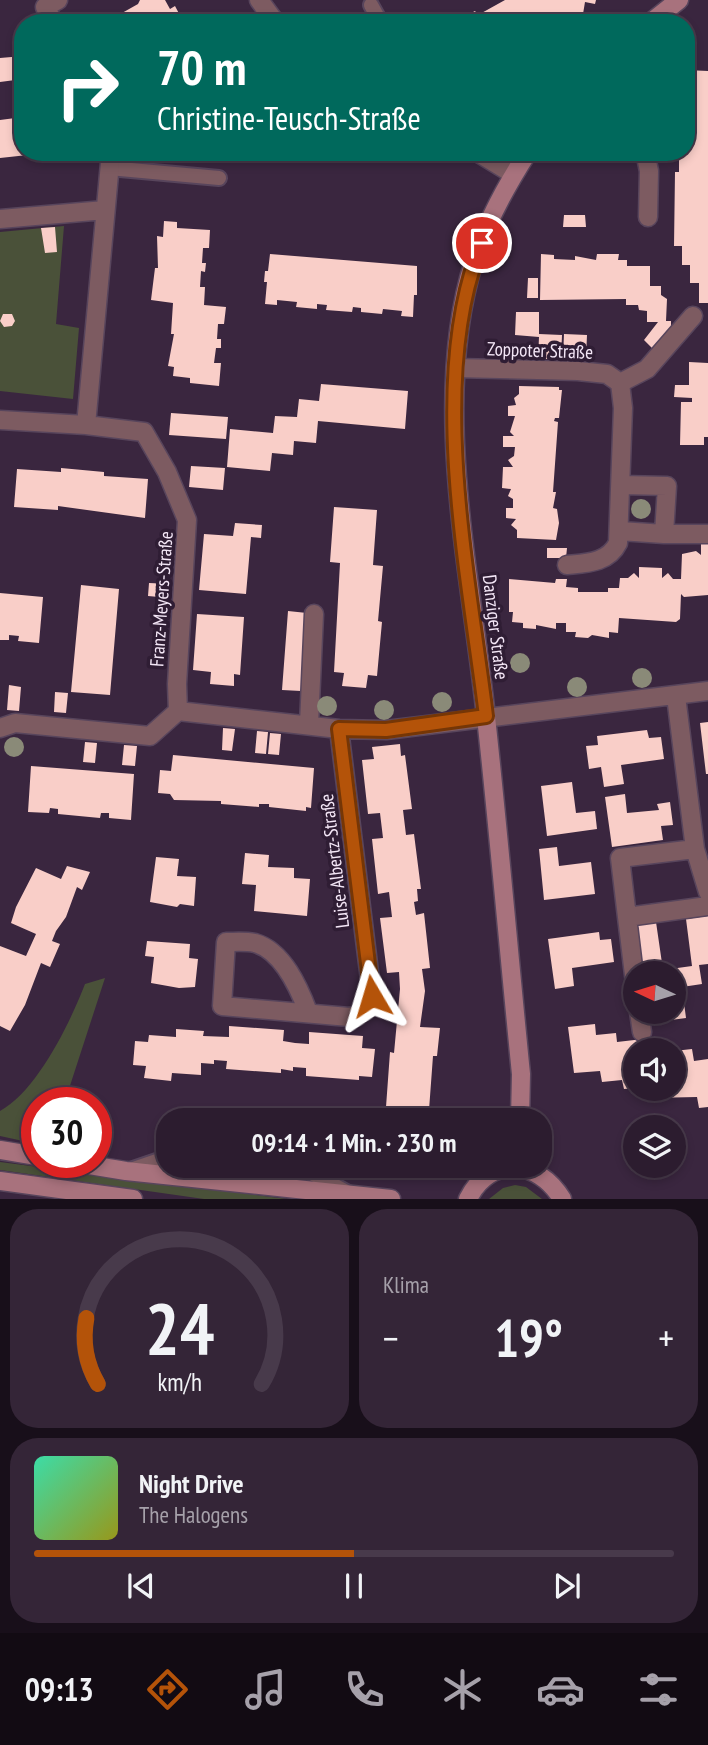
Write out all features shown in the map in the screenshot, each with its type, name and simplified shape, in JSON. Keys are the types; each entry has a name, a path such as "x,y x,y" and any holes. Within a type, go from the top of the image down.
{"street":[{"path":"661,14 679,0"},
{"path":"86,425 110,161"},
{"path":"492,161 513,174"},
{"name":"Danziger Straße","path":"520,1108 521,1074 486,716 457,471 456,368 474,261 513,174 522,161"},
{"path":"647,161 648,217"},
{"path":"0,219 105,209"},
{"path":"567,565 595,563 614,552 620,531 622,485 623,408 620,383 647,369 693,316"},
{"name":"Zoppoter Straße","path":"456,368 588,372 607,374 620,383"},
{"name":"Franz-Meyers-Straße","path":"0,420 86,425 144,432 167,472 187,520 177,684 178,711"},
{"path":"622,485 667,486 664,534"},
{"path":"620,531 708,534"},
{"path":"309,724 314,614"},
{"path":"0,729 15,723 150,736 178,711 339,729 386,730 708,691"},
{"path":"676,696 695,849 708,892"},
{"name":"Luise-Albertz-Straße","path":"308,1012 298,985 279,960 256,943 226,942 222,1006 308,1012 328,1016 357,1016 364,1011 372,996 339,729"},
{"path":"632,961 620,858 695,849"},
{"path":"626,917 708,906"},
{"path":"641,1024 642,1032"},
{"path":"0,1150 21,1153"},
{"path":"112,1169 391,1199"},
{"path":"465,1198 484,1178"},
{"path":"545,1178 554,1185 562,1199"},
{"path":"0,1181 76,1195 133,1199"}],"lane":[{"path":"371,5 376,14"},
{"path":"116,161 219,178"},
{"path":"126,1171 156,1161"},
{"path":"321,1178 355,1197"}],"green space":[{"path":"64,226 56,324 79,328 73,399 0,391 0,232"},
{"path":"105,978 70,1087 28,1087 51,1055 85,984"},
{"path":"21,1094 21,1141 0,1136 0,1111"},
{"path":"0,1162 21,1165 21,1173 0,1170"},
{"path":"112,1176 287,1199 204,1199 56,1178"},
{"path":"262,1178 306,1178 308,1179 305,1183"},
{"path":"515,1185 526,1187 542,1199 489,1199 503,1188"}],"building":[{"path":"140,0 165,0 170,9 175,6 179,14 122,14"},
{"path":"505,0 596,0 595,4 585,2 583,14 480,14"},
{"path":"14,57 14,80 0,82 0,58"},
{"path":"695,70 708,71 708,303 699,303 699,283 690,283 690,265 682,265 682,246 674,246 675,172 679,172 679,161 695,161"},
{"path":"14,118 14,156 0,158 0,120"},
{"path":"564,215 585,215 586,227 563,227"},
{"path":"164,221 177,222 177,228 210,230 209,248 203,248 202,263 206,263 205,272 201,271 200,287 205,287 204,305 226,307 224,324 218,324 217,339 221,339 221,348 216,348 214,363 221,363 219,386 190,383 190,378 173,376 174,367 168,366 174,334 171,334 173,303 151,300 155,268 158,268 157,236 163,237"},
{"path":"55,227 57,252 45,253 41,228"},
{"path":"270,254 417,266 417,295 414,295 413,317 401,316 402,311 383,309 382,314 361,312 361,308 353,307 352,312 326,310 327,305 317,304 317,309 296,307 297,302 277,300 277,305 265,304 265,271 268,271"},
{"path":"541,254 554,255 554,259 575,260 575,256 596,260 597,254 619,254 618,260 627,260 627,266 650,266 650,286 661,286 661,295 667,299 666,321 671,321 671,330 653,349 644,340 658,322 647,322 647,311 639,310 638,305 626,305 626,299 540,300"},
{"path":"528,278 538,278 538,298 527,298"},
{"path":"516,312 539,312 539,334 562,335 561,359 538,359 539,337 515,335"},
{"path":"3,314 12,314 15,321 12,326 4,327 0,321"},
{"path":"564,334 587,335 586,358 563,358"},
{"path":"689,362 708,363 708,437 704,437 704,445 680,445 681,402 692,402 692,398 674,397 675,385 689,385"},
{"path":"321,384 408,391 405,429 318,421 316,443 294,441 293,455 272,453 270,471 227,467 230,429 273,433 275,416 297,417 299,399 319,401"},
{"path":"519,386 559,387 559,390 562,390 559,418 554,421 558,422 553,492 556,492 553,508 557,509 559,523 556,540 517,538 517,530 511,525 516,519 506,518 506,508 513,508 513,499 508,496 511,489 502,488 503,467 513,467 508,460 514,456 515,447 503,447 503,436 514,436 510,432 515,416 508,416 508,406 516,405 514,398 519,394"},
{"path":"171,413 228,417 226,439 169,435"},
{"path":"191,466 225,468 223,490 189,487"},
{"path":"61,468 104,472 104,476 148,479 145,518 58,506 58,510 14,507 17,469 61,472"},
{"path":"334,507 377,510 373,565 383,566 378,621 382,622 377,676 368,675 366,688 342,686 344,673 334,672 340,563 330,562"},
{"path":"235,523 262,525 261,538 251,537 246,594 199,590 204,534 233,536"},
{"path":"701,544 708,544 708,595 684,597 681,594 680,619 676,622 619,618 618,633 609,632 609,638 592,635 588,638 575,637 576,632 566,632 566,623 556,623 556,629 536,625 536,629 523,628 523,623 512,622 513,612 509,612 509,579 555,583 556,579 567,579 566,587 578,588 578,592 608,592 608,588 619,588 620,578 628,578 634,573 639,578 639,567 662,568 662,578 668,573 673,579 681,579 682,554 696,551 701,555"},
{"path":"547,548 567,548 566,558 547,558"},
{"path":"149,583 171,584 170,598 148,596"},
{"path":"81,585 119,589 110,695 71,692"},
{"path":"0,593 43,597 39,643 18,641 19,636 9,635 9,640 0,640"},
{"path":"288,611 307,613 301,691 282,690"},
{"path":"197,614 244,617 240,675 234,674 234,686 210,684 211,672 193,670"},
{"path":"9,685 21,687 19,711 7,710"},
{"path":"55,692 68,693 66,713 54,712"},
{"path":"708,722 708,774 706,774 700,723"},
{"path":"223,728 235,729 232,751 222,750"},
{"path":"647,730 649,738 661,737 664,759 621,765 624,784 604,787 601,767 589,769 586,746 598,745 597,736"},
{"path":"257,731 268,732 266,754 255,753"},
{"path":"270,733 281,734 279,755 268,754"},
{"path":"85,742 97,743 95,763 83,762"},
{"path":"400,744 401,756 405,755 412,809 403,810 406,835 414,834 421,889 417,889 418,901 414,902 416,915 424,913 430,968 422,969 425,991 420,1027 440,1028 437,1056 433,1056 429,1108 386,1107 390,1052 394,1053 400,989 399,972 387,973 380,918 392,917 389,892 378,894 372,839 383,838 380,813 368,814 362,760 374,759 372,747"},
{"path":"124,745 137,746 135,766 122,765"},
{"path":"173,755 314,768 311,808 306,807 306,811 269,807 269,804 259,804 259,807 221,804 221,801 174,800 170,794 158,793 160,770 171,771"},
{"path":"31,766 134,774 131,820 109,818 109,813 101,813 100,818 58,814 58,809 50,808 49,813 28,812"},
{"path":"572,782 576,813 595,811 597,829 547,836 541,786"},
{"path":"625,794 627,813 659,810 657,804 670,802 673,825 661,826 663,840 612,847 605,797"},
{"path":"557,847 559,866 591,862 595,894 544,900 539,849"},
{"path":"245,853 269,855 268,867 294,868 294,878 310,879 307,916 254,911 256,885 242,884"},
{"path":"156,857 179,859 177,876 196,877 194,906 180,904 177,907 150,902"},
{"path":"67,866 90,872 82,890 77,887 66,917 56,931 52,941 60,944 50,967 41,963 25,1005 10,1031 0,1026 0,946 26,956 36,934 11,923 16,907 36,868 61,879"},
{"path":"708,916 708,964 699,965 702,984 686,986 686,967 692,966 686,919"},
{"path":"656,922 662,961 639,961 634,926"},
{"path":"599,932 600,940 611,939 614,962 572,968 574,986 555,989 548,939"},
{"path":"147,941 190,944 189,958 198,959 195,987 179,988 151,983 154,957 145,956"},
{"path":"595,1024 596,1035 616,1033 617,1042 623,1041 623,1084 622,1080 602,1082 600,1071 574,1073 568,1027"},
{"path":"229,1026 284,1030 283,1041 295,1043 309,1044 309,1032 363,1036 362,1048 375,1049 372,1077 359,1076 359,1080 306,1076 306,1068 293,1067 293,1071 281,1069 281,1073 226,1069 227,1061 214,1060 214,1064 201,1063 201,1075 172,1073 171,1081 144,1078 146,1066 133,1065 135,1041 148,1042 149,1035 176,1037 176,1029 204,1031 203,1036 229,1037"},
{"path":"692,1049 694,1061 708,1059 708,1107 699,1108 697,1097 686,1097 686,1050"}],"route":[{"path":"372,996 339,729 386,730 452,723 486,716 457,471 456,368 464,304 474,261 482,243"}]}
